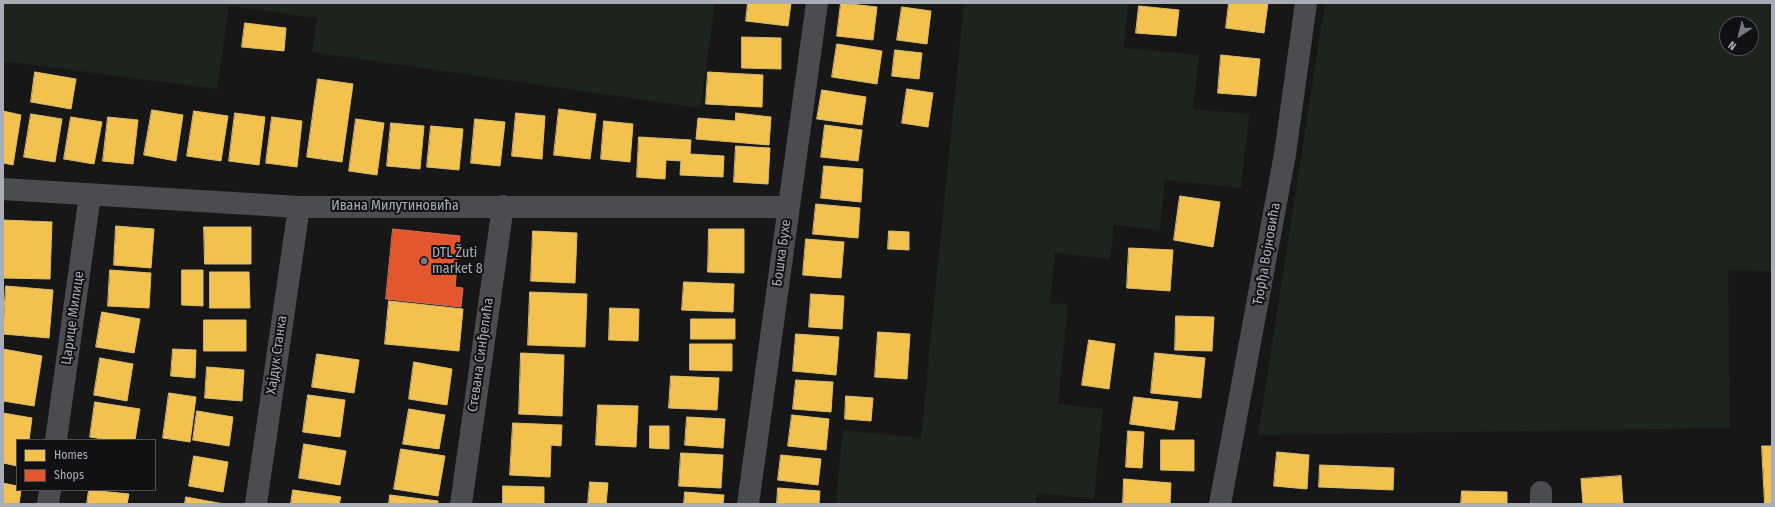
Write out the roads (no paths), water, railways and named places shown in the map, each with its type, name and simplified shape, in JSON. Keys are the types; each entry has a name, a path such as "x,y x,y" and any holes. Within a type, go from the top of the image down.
{"street":[{"name":"Бошка Бухе","path":"748,504 817,3"},
{"name":"Ђорђа Војновића","path":"1220,504 1285,154 1306,3"},
{"name":"Ивана Милутиновића","path":"3,189 298,207 788,207"},
{"name":"Царице Милице","path":"56,439 90,195"},
{"name":"Стевана Синђелића","path":"461,504 503,206"},
{"name":"Хајдук Станка","path":"256,504 298,207"},
{"path":"48,504 50,491"}],"place":[{"name":"DTL Žuti market 8","path":"424,261"}]}
